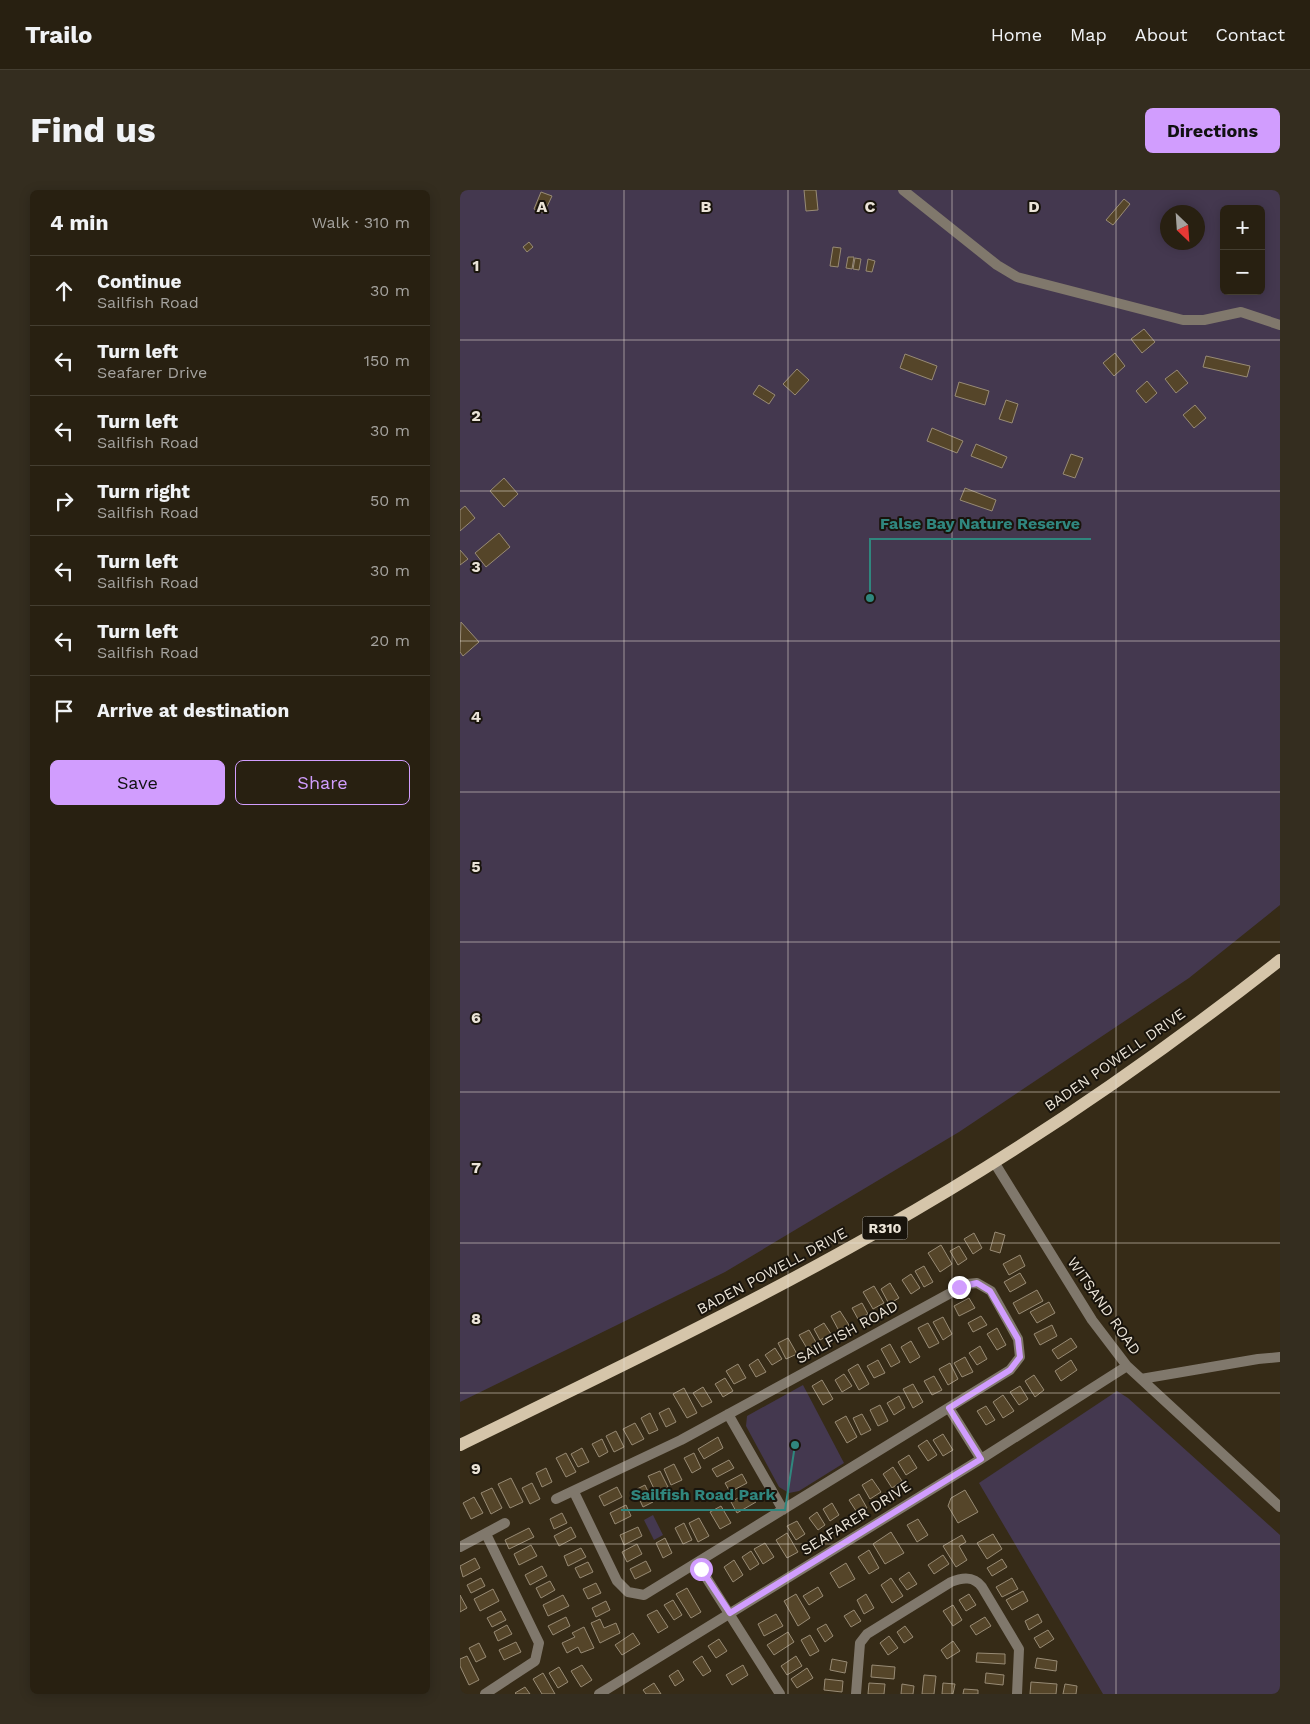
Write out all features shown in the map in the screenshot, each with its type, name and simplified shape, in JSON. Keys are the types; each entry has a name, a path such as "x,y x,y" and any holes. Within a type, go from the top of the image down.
{"main road":[{"name":"BADEN POWELL DRIVE","path":"460,1445 746,1304 882,1230 994,1162 1153,1056 1280,960"}],"street":[{"path":"903,190 997,265 1017,277 1183,320 1204,320 1224,314 1241,312 1280,325"},
{"name":"WITSAND ROAD","path":"994,1162 1087,1313 1127,1366 1280,1507"},
{"name":"SAILFISH ROAD","path":"556,1499 681,1440 959,1287 977,1283 990,1291 1018,1339 1020,1357 1010,1370 652,1592 644,1595 628,1592 617,1580 574,1492"},
{"path":"1141,1379 1280,1357"},
{"name":"SEAFARER DRIVE","path":"599,1694 981,1459 1127,1366"},
{"path":"949,1408 981,1459"},
{"path":"728,1414 783,1510"},
{"path":"460,1547 505,1524"},
{"path":"486,1534 538,1644 535,1661 486,1694"},
{"path":"697,1563 780,1694"},
{"path":"856,1694 859,1650 863,1638 951,1582 966,1578 978,1582 982,1587 1016,1642 1020,1656 1018,1694"}],"shaded area":[{"path":"460,190 1280,190 1280,905 1189,978 959,1132 725,1272 460,1402"},
{"path":"803,1385 844,1463 799,1491 789,1493 779,1487 746,1426 747,1416"},
{"path":"1117,1391 1128,1398 1280,1535 1280,1694 1103,1694 979,1483"},
{"path":"653,1515 663,1535 654,1540 644,1520"}],"building":[{"path":"804,190 816,190 818,210 806,211"},
{"path":"541,192 552,196 544,213 534,209"},
{"path":"1124,199 1130,204 1113,225 1106,220"},
{"path":"529,242 533,247 527,252 523,247"},
{"path":"833,247 841,248 838,267 830,266"},
{"path":"848,257 854,257 852,269 846,268"},
{"path":"855,258 861,259 859,270 853,269"},
{"path":"868,259 875,261 872,272 866,271"},
{"path":"1144,329 1155,342 1142,353 1131,339"},
{"path":"1115,353 1125,366 1114,376 1103,363"},
{"path":"905,354 937,366 932,380 900,368"},
{"path":"1206,356 1250,366 1247,377 1203,367"},
{"path":"797,369 809,380 795,395 783,384"},
{"path":"1177,370 1188,383 1176,393 1165,379"},
{"path":"1147,381 1157,393 1146,403 1136,391"},
{"path":"959,382 989,391 985,405 955,396"},
{"path":"759,385 775,395 769,404 753,394"},
{"path":"1006,400 1018,404 1012,423 999,419"},
{"path":"1195,405 1206,418 1194,428 1183,415"},
{"path":"932,428 963,441 957,453 927,441"},
{"path":"976,444 1007,457 1002,468 971,456"},
{"path":"1071,454 1083,458 1075,478 1063,474"},
{"path":"504,478 518,494 504,507 490,491"},
{"path":"965,488 996,500 992,511 960,500"},
{"path":"465,506 475,518 460,531 460,510"},
{"path":"499,533 510,547 486,567 475,553"},
{"path":"460,550 468,559 460,565"},
{"path":"461,622 479,642 463,656 460,652"},
{"path":"995,1232 1005,1235 1000,1253 990,1250"},
{"path":"974,1233 982,1248 973,1254 964,1239"},
{"path":"941,1245 952,1264 940,1272 928,1253"},
{"path":"959,1246 967,1259 958,1265 950,1251"},
{"path":"1020,1255 1025,1266 1009,1275 1003,1264"},
{"path":"924,1266 933,1282 924,1287 915,1271"},
{"path":"1020,1273 1026,1283 1010,1292 1004,1282"},
{"path":"911,1274 920,1288 911,1294 902,1280"},
{"path":"890,1283 899,1298 889,1304 881,1289"},
{"path":"874,1286 884,1303 873,1309 863,1292"},
{"path":"1037,1290 1043,1301 1019,1314 1013,1303"},
{"path":"969,1298 975,1308 959,1316 954,1306"},
{"path":"1049,1302 1055,1313 1037,1323 1030,1312"},
{"path":"862,1303 868,1314 858,1319 852,1308"},
{"path":"840,1311 849,1325 839,1331 831,1316"},
{"path":"981,1316 987,1325 973,1332 968,1323"},
{"path":"943,1317 952,1334 943,1340 933,1322"},
{"path":"824,1323 831,1334 820,1340 814,1329"},
{"path":"928,1323 939,1343 929,1348 918,1328"},
{"path":"1052,1325 1057,1336 1040,1345 1034,1334"},
{"path":"997,1328 1006,1345 997,1350 987,1334"},
{"path":"809,1330 817,1344 808,1350 799,1335"},
{"path":"788,1338 797,1354 786,1359 778,1343"},
{"path":"1071,1338 1077,1347 1058,1359 1052,1350"},
{"path":"911,1341 920,1357 910,1363 901,1347"},
{"path":"890,1344 900,1362 891,1367 881,1349"},
{"path":"980,1346 987,1359 977,1365 969,1353"},
{"path":"775,1348 782,1359 772,1365 765,1355"},
{"path":"965,1357 973,1372 962,1377 954,1363"},
{"path":"758,1359 766,1372 756,1377 749,1365"},
{"path":"878,1360 885,1373 874,1378 867,1366"},
{"path":"1071,1360 1077,1370 1061,1381 1055,1371"},
{"path":"950,1363 958,1379 948,1385 939,1369"},
{"path":"738,1364 746,1378 734,1384 726,1371"},
{"path":"858,1364 869,1384 859,1390 848,1370"},
{"path":"844,1374 852,1386 842,1392 835,1380"},
{"path":"1034,1375 1044,1390 1035,1397 1025,1381"},
{"path":"934,1376 942,1390 932,1395 924,1381"},
{"path":"725,1378 733,1391 723,1397 715,1384"},
{"path":"822,1380 833,1399 823,1405 812,1386"},
{"path":"913,1384 923,1402 913,1408 903,1389"},
{"path":"1020,1386 1028,1399 1019,1405 1010,1392"},
{"path":"703,1387 712,1402 702,1407 693,1393"},
{"path":"684,1388 697,1413 687,1418 673,1394"},
{"path":"1003,1395 1014,1411 1003,1418 993,1402"},
{"path":"899,1396 905,1408 894,1415 887,1403"},
{"path":"880,1405 888,1421 878,1426 870,1410"},
{"path":"986,1406 995,1420 986,1425 977,1411"},
{"path":"669,1408 676,1422 666,1427 659,1413"},
{"path":"650,1413 658,1430 649,1434 641,1418"},
{"path":"862,1414 871,1430 861,1435 853,1418"},
{"path":"846,1416 857,1437 847,1443 835,1422"},
{"path":"635,1423 644,1439 632,1445 623,1429"},
{"path":"616,1431 624,1447 614,1452 606,1436"},
{"path":"943,1434 953,1450 943,1456 933,1440"},
{"path":"718,1437 723,1448 704,1459 698,1449"},
{"path":"602,1439 608,1452 599,1457 592,1444"},
{"path":"927,1440 937,1455 928,1461 918,1446"},
{"path":"582,1448 589,1462 578,1467 571,1454"},
{"path":"566,1453 576,1472 566,1477 556,1458"},
{"path":"694,1453 701,1468 692,1473 684,1458"},
{"path":"909,1455 917,1468 906,1475 898,1462"},
{"path":"729,1460 734,1468 717,1477 712,1469"},
{"path":"674,1464 682,1480 671,1485 664,1469"},
{"path":"893,1467 902,1481 892,1488 883,1474"},
{"path":"546,1468 552,1482 542,1487 536,1473"},
{"path":"660,1471 668,1487 656,1493 648,1476"},
{"path":"742,1474 747,1483 730,1492 725,1483"},
{"path":"511,1478 523,1502 510,1508 498,1484"},
{"path":"872,1479 881,1492 870,1499 862,1485"},
{"path":"532,1483 540,1499 530,1504 522,1488"},
{"path":"645,1485 653,1502 643,1507 635,1490"},
{"path":"617,1487 622,1497 604,1506 599,1496"},
{"path":"492,1488 502,1508 491,1514 481,1493"},
{"path":"965,1490 978,1512 958,1523 948,1506 951,1498"},
{"path":"750,1491 756,1502 737,1513 731,1502"},
{"path":"859,1494 867,1508 858,1514 849,1500"},
{"path":"474,1497 483,1513 471,1519 463,1503"},
{"path":"832,1503 839,1515 830,1521 823,1509"},
{"path":"626,1505 631,1516 615,1524 610,1513"},
{"path":"721,1506 731,1523 720,1529 710,1512"},
{"path":"817,1512 825,1525 818,1530 809,1518"},
{"path":"562,1513 567,1523 554,1529 550,1519"},
{"path":"699,1518 709,1536 698,1542 689,1523"},
{"path":"918,1519 928,1535 917,1542 907,1525"},
{"path":"797,1521 805,1534 796,1540 787,1526"},
{"path":"684,1523 692,1540 683,1544 675,1528"},
{"path":"571,1527 576,1537 559,1546 554,1536"},
{"path":"638,1527 642,1536 624,1545 620,1535"},
{"path":"529,1528 534,1537 509,1549 505,1540"},
{"path":"891,1532 904,1553 885,1564 873,1544"},
{"path":"787,1533 798,1552 787,1558 776,1540"},
{"path":"993,1534 1002,1549 987,1559 977,1543"},
{"path":"962,1535 966,1542 959,1546 967,1560 956,1567 943,1546"},
{"path":"665,1538 672,1553 663,1558 656,1543"},
{"path":"765,1543 774,1557 763,1564 754,1549"},
{"path":"637,1544 642,1554 627,1562 622,1552"},
{"path":"531,1545 537,1556 519,1565 514,1554"},
{"path":"581,1548 586,1557 568,1566 564,1556"},
{"path":"869,1550 879,1568 869,1574 858,1557"},
{"path":"751,1551 759,1564 750,1570 742,1557"},
{"path":"943,1555 949,1564 934,1574 928,1565"},
{"path":"475,1558 480,1568 463,1577 460,1566"},
{"path":"1002,1559 1007,1567 992,1576 987,1568"},
{"path":"734,1560 743,1575 733,1582 724,1567"},
{"path":"646,1561 651,1571 635,1579 630,1569"},
{"path":"588,1562 593,1572 580,1578 575,1568"},
{"path":"846,1563 855,1579 839,1588 830,1573"},
{"path":"542,1566 547,1576 530,1585 525,1575"},
{"path":"909,1572 917,1584 907,1590 899,1579"},
{"path":"481,1578 485,1586 471,1593 467,1585"},
{"path":"891,1578 903,1596 892,1603 881,1585"},
{"path":"1012,1578 1018,1589 1002,1597 996,1587"},
{"path":"550,1581 555,1590 541,1598 536,1588"},
{"path":"596,1583 601,1593 588,1599 583,1589"},
{"path":"818,1587 823,1596 809,1605 803,1596"},
{"path":"687,1588 701,1612 691,1618 676,1594"},
{"path":"493,1589 499,1601 480,1611 474,1599"},
{"path":"1023,1591 1028,1601 1012,1610 1006,1600"},
{"path":"796,1594 810,1618 798,1626 784,1601"},
{"path":"866,1594 874,1608 864,1614 857,1600"},
{"path":"969,1594 976,1605 966,1611 959,1600"},
{"path":"460,1595 467,1608 460,1612"},
{"path":"563,1595 569,1606 548,1616 543,1605"},
{"path":"673,1600 682,1615 674,1620 664,1605"},
{"path":"606,1601 610,1610 596,1617 592,1608"},
{"path":"953,1605 962,1620 953,1626 943,1611"},
{"path":"657,1610 668,1627 658,1633 647,1615"},
{"path":"854,1610 861,1621 851,1627 844,1616"},
{"path":"501,1611 506,1620 492,1627 487,1618"},
{"path":"776,1614 783,1626 764,1636 758,1624"},
{"path":"1038,1614 1042,1622 1029,1630 1025,1621"},
{"path":"566,1617 570,1626 553,1635 548,1626"},
{"path":"985,1617 991,1626 976,1635 970,1626"},
{"path":"600,1619 604,1628 616,1623 620,1633 600,1643 591,1623"},
{"path":"826,1624 833,1636 825,1642 817,1629"},
{"path":"507,1625 512,1634 498,1641 494,1632"},
{"path":"905,1626 913,1637 904,1643 897,1632"},
{"path":"584,1627 594,1648 581,1653 578,1647 567,1653 562,1643 575,1637 572,1633"},
{"path":"1048,1630 1054,1639 1040,1648 1034,1638"},
{"path":"788,1632 794,1642 774,1655 767,1645"},
{"path":"633,1633 640,1644 622,1655 615,1645"},
{"path":"810,1635 819,1651 810,1656 801,1640"},
{"path":"889,1636 898,1648 888,1655 880,1643"},
{"path":"719,1639 727,1651 716,1658 708,1646"},
{"path":"953,1641 960,1651 947,1659 941,1650"},
{"path":"516,1642 521,1652 504,1660 499,1650"},
{"path":"479,1643 486,1657 476,1662 469,1648"},
{"path":"977,1653 1005,1654 1005,1664 976,1662"},
{"path":"467,1656 479,1680 469,1685 460,1666 460,1659"},
{"path":"702,1656 711,1671 703,1676 693,1662"},
{"path":"796,1656 802,1666 787,1675 781,1666"},
{"path":"1037,1658 1057,1661 1056,1671 1035,1668"},
{"path":"832,1659 847,1662 845,1673 830,1670"},
{"path":"582,1665 592,1680 581,1687 571,1671"},
{"path":"743,1665 748,1675 732,1685 726,1675"},
{"path":"872,1665 895,1667 894,1679 871,1677"},
{"path":"559,1667 568,1682 558,1688 549,1673"},
{"path":"807,1668 813,1678 797,1688 791,1679"},
{"path":"678,1670 684,1680 675,1686 669,1676"},
{"path":"543,1673 555,1694 542,1694 533,1679"},
{"path":"986,1673 1004,1675 1003,1685 985,1683"},
{"path":"924,1675 936,1676 934,1694 922,1694"},
{"path":"825,1679 843,1681 842,1692 824,1690"},
{"path":"1031,1682 1057,1684 1056,1694 1030,1694"},
{"path":"654,1683 661,1694 646,1694 643,1690"},
{"path":"869,1683 885,1684 884,1694 868,1694"},
{"path":"943,1683 955,1684 953,1694 942,1694"},
{"path":"902,1684 914,1686 913,1694 901,1694"},
{"path":"1065,1684 1077,1686 1076,1694 1063,1694"},
{"path":"525,1687 530,1694 515,1693"},
{"path":"964,1689 978,1690 978,1694 963,1694"}],"place":[{"name":"False Bay Nature Reserve","path":"870,598"},
{"name":"Sailfish Road Park","path":"795,1445"}],"route":[{"path":"701,1569 730,1613 981,1459 949,1408 1010,1370 1017,1363 1021,1350 1018,1339 990,1291 982,1284 977,1283 959,1287"}]}
